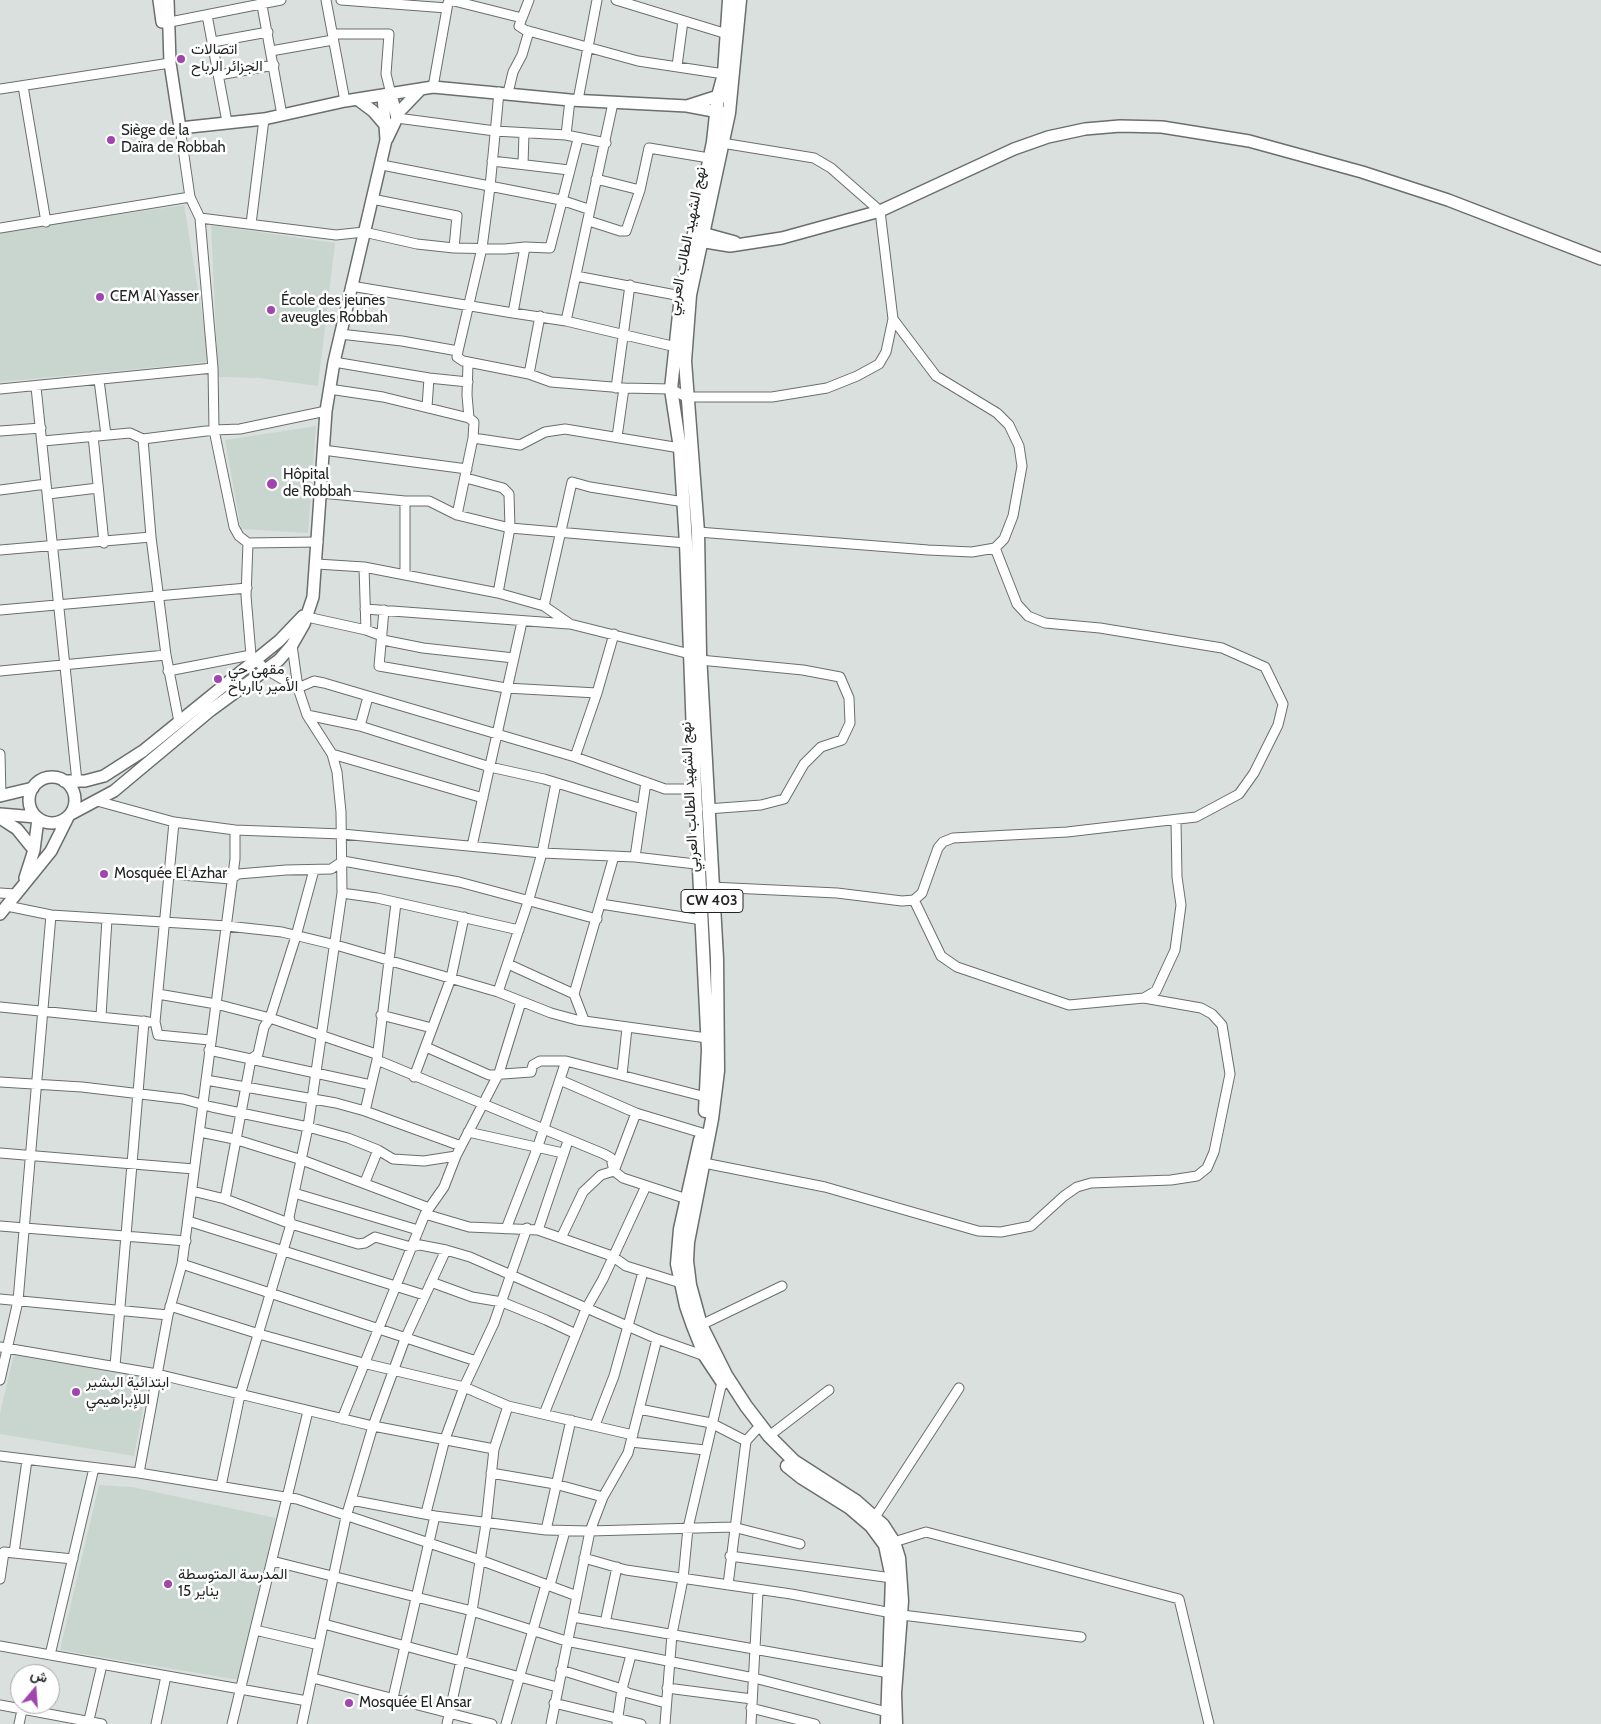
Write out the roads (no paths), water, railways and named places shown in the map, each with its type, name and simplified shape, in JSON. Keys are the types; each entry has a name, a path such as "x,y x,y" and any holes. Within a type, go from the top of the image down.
{"main road":[{"path":"159,0 166,22"},
{"path":"168,0 166,22 180,128 264,119 388,92 434,87 613,103 687,106 722,113"},
{"name":"نهج الشهيد الطالب العربي","path":"724,97 730,1"},
{"name":"نهج الشهيد الطالب العربي","path":"730,1 738,35 724,97 722,143 699,236 681,296 671,389 680,448 707,810 702,920 707,1038 706,1097 702,1133 678,1241 677,1264 701,1325 756,1430 788,1466 875,1517 883,1525 894,1542 899,1558 897,1614 893,1674 887,1718"},
{"path":"386,140 397,116 421,89"},
{"path":"388,92 397,116"},
{"path":"0,814 37,818 53,823 97,802 114,791 211,710 279,660 292,645 307,617 314,597 323,450 329,389 351,286 382,165 386,140 388,92"},
{"path":"687,106 724,97"},
{"path":"357,99 379,117 386,127"},
{"name":"نهج الشهيد الطالب العربي","path":"722,113 709,158 690,295 685,361 686,397 698,532 695,657 695,789 705,865 711,887 717,959 718,1071 712,1119 688,1242 685,1284 686,1306 705,1356 722,1382 769,1436 794,1461 833,1491 879,1535 888,1554 897,1614"},
{"path":"699,236 718,246 782,238 880,211 1014,149 1048,137 1085,129 1120,126 1162,127 1248,140 1362,172 1448,200 1601,259"},
{"path":"1,796 32,788 44,779 50,778 77,782 104,776 143,751 253,657 289,632 299,622 314,597"},
{"path":"4,910 51,851 70,815 75,800 74,792 64,781"},
{"path":"24,883 34,850 37,818 32,812 29,800 32,788"},
{"path":"0,818 17,829 34,850"},
{"name":"نهج الشهيد الطالب العربي","path":"893,1674 896,1724"}],"street":[{"path":"166,22 208,15 261,2 281,0"},
{"path":"326,0 345,101"},
{"path":"341,0 449,3 522,18"},
{"path":"529,0 520,26 529,31 657,65 678,66 724,74"},
{"path":"566,136 597,0"},
{"path":"616,0 728,34"},
{"path":"261,2 282,115"},
{"path":"434,87 449,3"},
{"path":"208,15 227,122"},
{"path":"678,66 682,21"},
{"path":"529,31 522,55 504,92 495,132 482,248 458,351 458,357 468,363 529,374 550,382 620,388 671,389 686,397 772,398 834,385 879,364 886,352 893,320 880,211 832,168 814,158 722,143"},
{"path":"213,42 268,32"},
{"path":"271,51 333,37 389,34 386,74 388,92"},
{"path":"0,89 170,63"},
{"path":"219,75 274,65"},
{"path":"23,86 46,222"},
{"path":"566,321 579,254 589,221 588,209 606,143 613,103"},
{"path":"397,116 495,132 566,136 606,143"},
{"path":"251,224 264,119"},
{"path":"180,128 190,197 200,218 213,368 214,430 234,527 239,536 248,543 318,542"},
{"path":"522,164 524,133"},
{"path":"200,218 336,234 364,232 417,244 454,248 505,250 525,246 550,248 560,200 578,139"},
{"path":"589,221 620,231 626,231 640,190 649,148 709,158"},
{"path":"492,161 569,170"},
{"path":"382,165 560,200 588,209"},
{"path":"596,179 640,190"},
{"path":"0,228 190,197"},
{"path":"372,200 457,216 454,248"},
{"path":"513,313 525,246"},
{"path":"576,276 681,296"},
{"path":"617,437 623,333 630,285"},
{"path":"351,286 540,316 623,333 676,347"},
{"path":"529,374 540,316"},
{"path":"698,532 972,552 995,548 1004,539 1013,516 1022,466 1019,446 1009,425 997,413 936,376 893,320"},
{"path":"340,334 402,341 458,351"},
{"path":"334,362 429,378 468,382"},
{"path":"468,363 469,418"},
{"path":"0,390 213,368"},
{"path":"427,407 429,378"},
{"path":"99,380 106,435"},
{"path":"36,387 77,782"},
{"path":"329,389 427,407 469,418 474,422 473,438 457,515"},
{"path":"43,441 130,433 143,439 214,430 240,429 326,411"},
{"path":"0,431 41,428"},
{"path":"473,438 520,445 546,432 565,429 680,448"},
{"path":"93,436 104,543"},
{"path":"143,439 151,538 158,595 168,671 179,722"},
{"path":"323,450 466,474 503,488 509,494 510,528 498,593"},
{"path":"544,606 572,482 590,487 684,502"},
{"path":"0,490 46,484"},
{"path":"48,494 98,488"},
{"path":"321,493 404,501 429,501 457,515 510,528 686,543"},
{"path":"404,501 405,574"},
{"path":"0,550 151,538"},
{"path":"248,543 247,588 253,657 265,669 298,688"},
{"path":"711,887 837,893 902,901 914,900 922,892 938,848 943,842 953,838 1067,832 1196,817 1239,794 1254,773 1278,725 1283,704 1265,668 1222,648 1100,628 1046,623 1028,616 1016,604 995,548"},
{"path":"317,564 364,567 498,593 544,606 570,624"},
{"path":"364,567 366,630"},
{"path":"0,610 247,588"},
{"path":"365,609 442,613 522,622 570,624 614,634 695,657 803,670 840,677 848,698 850,723 842,740 821,747 804,764 784,799 761,805 707,810"},
{"path":"384,610 379,666 506,688 597,693"},
{"path":"307,617 366,630 382,638 423,648 514,658"},
{"path":"472,846 495,736 522,622"},
{"path":"575,757 597,693 614,634"},
{"path":"220,1486 240,1396 291,1224 289,1217 302,1160 317,1072 342,893 343,861 340,788 332,754 307,715 298,688 292,645"},
{"path":"0,671 166,655"},
{"path":"168,671 253,657"},
{"path":"298,688 314,681 495,736 575,757 666,789 695,789"},
{"path":"360,726 368,697"},
{"path":"307,715 360,726 490,767 556,783 642,810"},
{"path":"0,754 1,796"},
{"path":"332,754 483,798"},
{"path":"635,857 646,782"},
{"path":"498,992 530,899 542,853 556,783"},
{"path":"97,802 174,822 235,830 342,834 542,853 635,857 705,865"},
{"path":"1144,998 1156,990 1175,950 1181,905 1177,877 1176,820"},
{"path":"174,822 155,1022 158,1036 210,1045 251,1058 371,1085"},
{"path":"139,1473 169,1310 182,1264 186,1241 231,879 235,860 235,830"},
{"path":"584,1020 574,994 614,856"},
{"path":"169,874 231,879 238,874 331,869 343,861 407,871 530,899 597,918"},
{"path":"251,1058 258,1054 264,1027 270,1018 296,936 314,870"},
{"path":"0,893 15,894"},
{"path":"342,893 520,930"},
{"path":"704,1163 825,1187 978,1231 1001,1232 1031,1226 1064,1196 1077,1187 1091,1183 1171,1180 1197,1176 1208,1168 1214,1152 1230,1074 1222,1025 1212,1014 1201,1008 1144,998 1069,1005 957,967 941,956 914,900"},
{"path":"365,1111 377,1057 396,903"},
{"path":"601,904 702,920"},
{"path":"4,910 51,915 226,926 282,932 336,945 498,992 551,1014 627,1028 707,1038"},
{"path":"0,1380 4,1348 18,1301 51,915"},
{"path":"414,1077 451,978 464,917"},
{"path":"101,1016 107,919"},
{"path":"508,964 574,994"},
{"path":"158,994 216,1004 270,1018 377,1057 414,1077 611,1158 614,1171 623,1178 687,1199"},
{"path":"342,1419 376,1330 418,1230 427,1211 444,1187 456,1156 499,1073 521,1002"},
{"path":"0,1007 155,1022"},
{"path":"382,1015 432,1028"},
{"path":"115,1366 118,1308 144,1021"},
{"path":"622,1076 627,1028"},
{"path":"426,1047 489,1075 531,1072 533,1065 540,1061 566,1061 706,1097"},
{"path":"225,1199 234,1140 242,1113 251,1058"},
{"path":"506,1229 537,1149 566,1061"},
{"path":"206,1080 312,1098 365,1111 461,1146"},
{"path":"560,1080 636,1112 702,1133"},
{"path":"0,1082 137,1093 183,1099 308,1127 378,1150 392,1159 414,1161 456,1156"},
{"path":"614,1171 636,1112"},
{"path":"200,1132 302,1160 365,1182 427,1211 469,1227 527,1228 538,1230 612,1256 626,1266 685,1284"},
{"path":"468,1132 537,1149 563,1153"},
{"path":"538,1230 568,1141"},
{"path":"365,1182 378,1150"},
{"path":"0,1152 194,1169"},
{"path":"561,1238 583,1192 601,1175 614,1171"},
{"path":"544,1414 586,1309 603,1279 646,1186"},
{"path":"192,1191 225,1199 291,1224 358,1244 365,1243 375,1237 411,1247 420,1245 446,1250 512,1274 586,1309 657,1339 705,1356"},
{"path":"294,1193 418,1230"},
{"path":"188,1221 424,1295"},
{"path":"0,1226 125,1234 186,1241"},
{"path":"426,1513 446,1439 464,1386 502,1302 527,1228"},
{"path":"302,1724 346,1517 373,1426 405,1339 446,1250"},
{"path":"182,1264 376,1330 476,1361"},
{"path":"595,1425 614,1376 643,1272"},
{"path":"432,1282 472,1297 502,1302 576,1334"},
{"path":"701,1325 782,1286"},
{"path":"0,1299 169,1310 363,1363 464,1386 508,1406 595,1425 632,1438 705,1450"},
{"path":"551,1724 566,1642 573,1618 590,1531 603,1497 628,1453 657,1339"},
{"path":"4,1348 158,1374 240,1396 373,1426 494,1449"},
{"path":"665,1724 672,1634 683,1578 688,1528 722,1382"},
{"path":"875,1517 959,1388"},
{"path":"769,1436 829,1390"},
{"path":"447,1724 472,1611 486,1524 494,1449 508,1406"},
{"path":"639,1409 711,1423 746,1442"},
{"path":"232,1724 308,1411"},
{"path":"546,1530 571,1420"},
{"path":"728,1585 733,1527 746,1442 756,1430"},
{"path":"0,1456 139,1473 287,1497 315,1504 346,1517 480,1560 577,1596"},
{"path":"14,1553 27,1460"},
{"path":"50,1655 94,1468"},
{"path":"491,1473 555,1484 603,1497"},
{"path":"351,1500 486,1524 546,1530 590,1531 733,1527 800,1544"},
{"path":"393,1698 435,1516"},
{"path":"506,1724 545,1588 550,1586 565,1531"},
{"path":"894,1542 926,1532 1179,1599 1209,1724"},
{"path":"0,1581 4,1552 73,1559"},
{"path":"730,1556 892,1578"},
{"path":"584,1558 617,1567 758,1591 800,1596 897,1614 1081,1637"},
{"path":"272,1561 472,1611 566,1642 754,1678 887,1718"},
{"path":"605,1623 617,1567"},
{"path":"751,1724 758,1591"},
{"path":"573,1618 893,1674"},
{"path":"324,1624 557,1687"},
{"path":"255,1630 319,1645"},
{"path":"0,1646 102,1666 241,1688 307,1701"},
{"path":"618,1721 622,1689 630,1655"},
{"path":"88,1723 102,1666"},
{"path":"561,1670 622,1689 628,1694 666,1703"},
{"path":"156,1724 166,1676"},
{"path":"313,1678 492,1724"},
{"path":"667,1688 751,1703 816,1724"},
{"path":"554,1703 618,1721 641,1724"},
{"path":"42,1714 102,1724"}],"place":[{"name":"اتصالات الجزائر الرباح","path":"181,59"},
{"name":"Siège de la Daïra de Robbah","path":"111,140"},
{"name":"CEM Al Yasser","path":"100,297"},
{"name":"École des jeunes aveugles Robbah","path":"271,310"},
{"name":"Hôpital de Robbah","path":"272,484"},
{"name":"مقهى حي الأمير باارباح","path":"218,679"},
{"name":"Mosquée El Azhar","path":"104,874"},
{"name":"ابتدائية البشير اللإبراهيمي","path":"76,1392"},
{"name":"المدرسة المتوسطة 15 يناير","path":"168,1584"},
{"name":"Mosquée El Ansar","path":"349,1703"}]}
